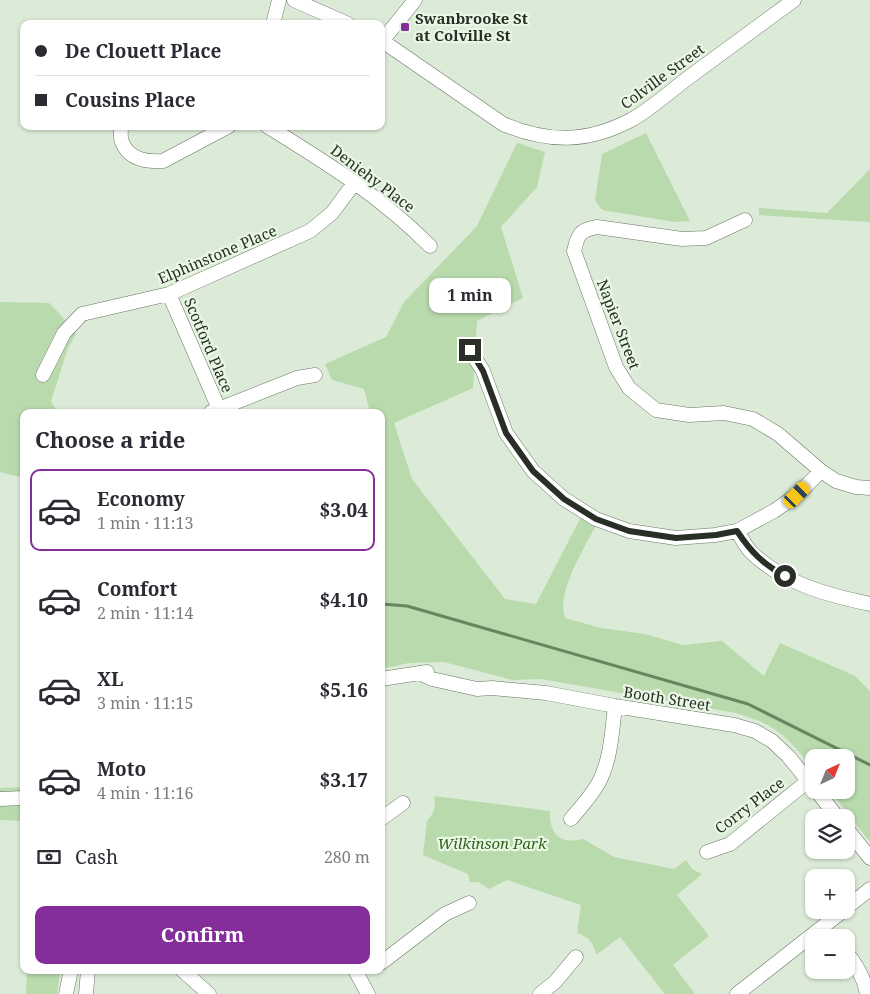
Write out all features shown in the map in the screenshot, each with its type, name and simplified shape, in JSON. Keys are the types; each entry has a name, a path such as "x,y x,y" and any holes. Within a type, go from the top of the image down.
{"street":[{"path":"274,20 279,0"},
{"path":"294,0 339,20"},
{"path":"385,36 415,0"},
{"name":"Colville Street","path":"385,42 503,124 523,133 538,136 563,139 583,138 602,133 632,120 794,0"},
{"path":"121,130 122,142 128,152 139,160 163,162 222,130"},
{"name":"Deniehy Place","path":"273,130 355,182 404,220 430,246"},
{"name":"Elphinstone Place","path":"43,375 64,333 82,314 169,294 310,231 332,213 355,182"},
{"name":"Napier Street","path":"745,220 706,238 682,239 597,227 586,229 578,237 574,251 616,367 629,388 656,410 689,414 724,412 753,419 778,434 821,471 836,481 856,487 870,488"},
{"name":"Scotford Place","path":"169,294 213,409"},
{"path":"470,350 483,371 506,433 533,471 564,499 596,519 629,531 676,538 716,535 737,531 774,511 797,495 821,471"},
{"name":"Scotford Place","path":"219,409 297,378 315,375"},
{"path":"737,531 749,549 770,568 816,591 870,604"},
{"name":"Booth Street","path":"385,678 432,672 478,681 492,688 546,693 734,725 755,731 772,741 788,756 805,777"},
{"path":"571,820 598,782 604,768 615,706"},
{"name":"Corry Place","path":"707,852 730,844 805,791"},
{"path":"0,799 20,798"},
{"name":"Booth Street","path":"823,799 831,809"},
{"path":"385,816 403,803"},
{"path":"855,839 870,858"},
{"path":"855,901 870,889"},
{"path":"385,959 445,914 469,903"},
{"path":"737,994 832,919"},
{"path":"540,994 555,982 576,957"},
{"path":"855,963 862,975 867,994"},
{"path":"66,994 70,974"},
{"path":"86,994 88,974"},
{"path":"186,974 209,994"},
{"path":"362,974 368,994"}],"green space":[{"path":"646,133 690,221 675,222 602,210 595,200 602,154"},
{"path":"517,143 545,152 537,187 501,227 523,298 477,321 473,388 394,423 412,479 505,599 536,604 581,517 596,525 568,583 564,596 563,608 565,618 601,628 645,634 683,645 722,641 764,676 780,643 855,676 870,691 870,842 855,823 855,809 844,809 836,799 855,799 855,749 805,749 805,760 784,737 770,726 736,713 541,679 513,680 444,662 409,663 385,668 385,409 369,409 364,389 332,380 325,364 386,337 404,302 477,226"},
{"path":"870,169 870,222 759,215 759,208 827,213"},
{"path":"0,302 49,303 76,334 68,348 51,401 55,409 20,409 20,477 0,472"},
{"path":"20,787 20,821 0,820 0,788"},
{"name":"Wilkinson Park","path":"434,796 550,811 554,832 562,839 583,839 614,857 674,869 686,860 692,869 702,874 677,895 709,936 673,965 695,994 665,994 620,937 596,955 590,941 577,933 581,905 507,880 489,889 478,882 470,882 468,874 423,855 427,821 433,813 435,805"},
{"path":"27,974 60,974 57,994 26,994"}],"waterway":[{"path":"385,604 407,606 748,704 870,765"}],"place":[{"name":"Swanbrooke St at Colville St","path":"405,27"}],"route":[{"path":"470,350 483,371 506,433 533,471 564,499 596,519 629,531 676,538 716,535 737,531 749,549 770,568 785,576"}]}
